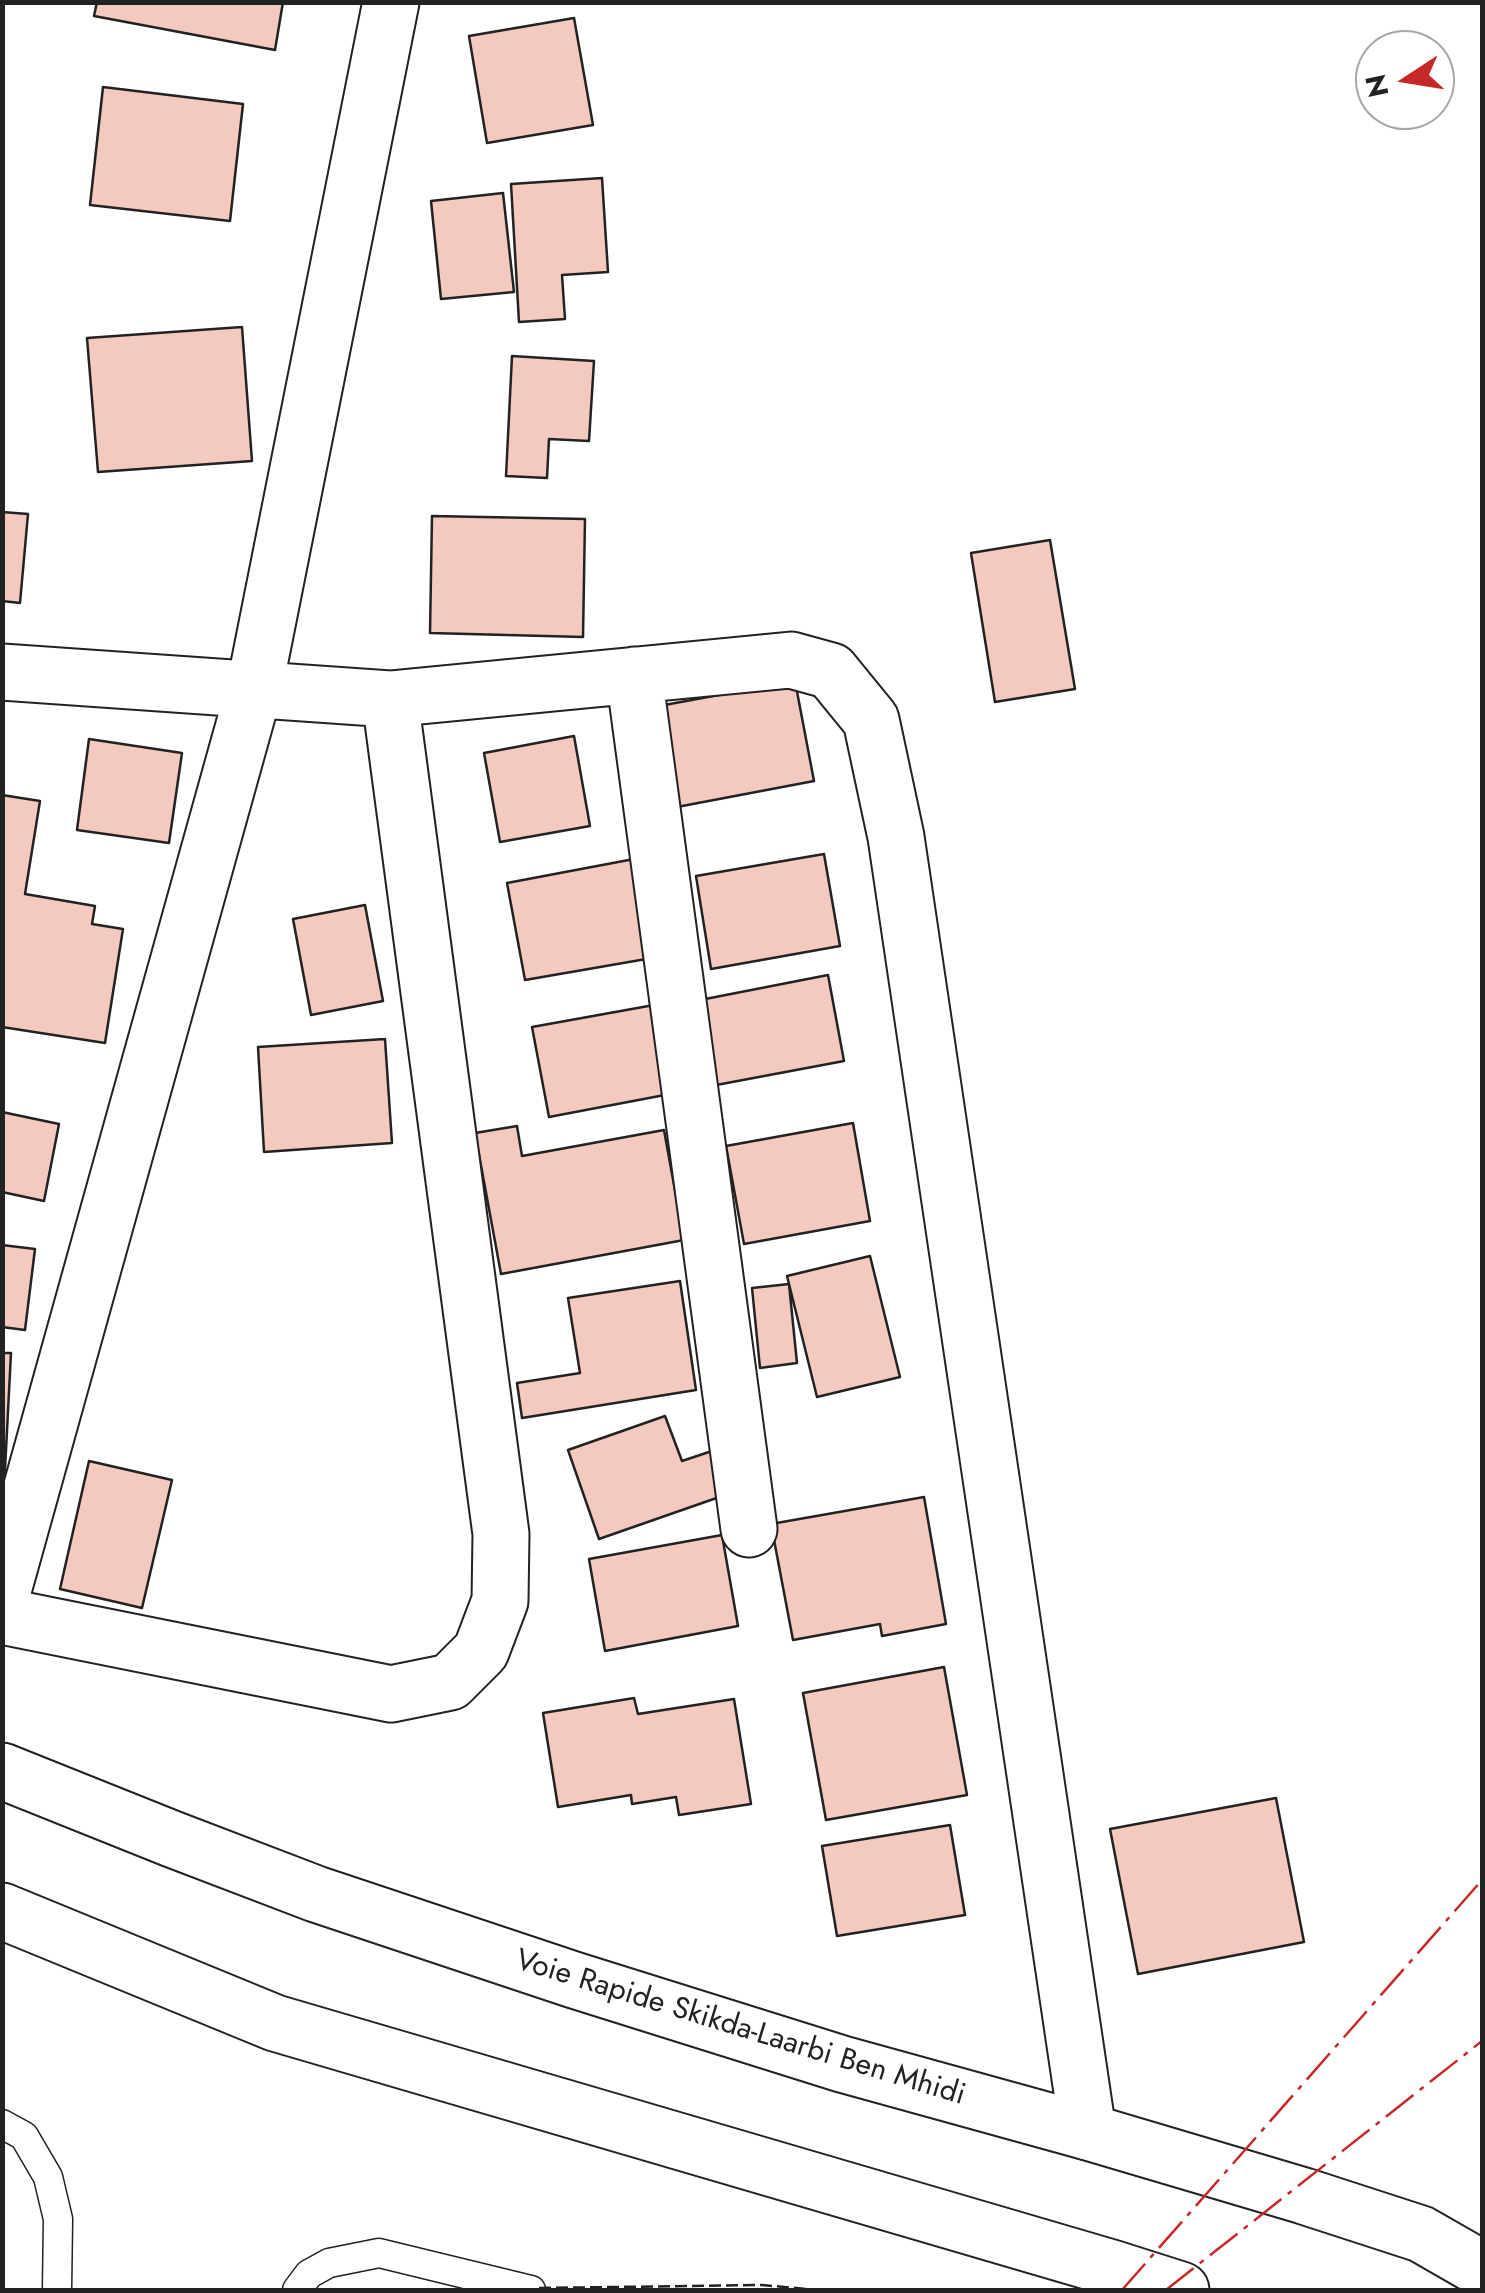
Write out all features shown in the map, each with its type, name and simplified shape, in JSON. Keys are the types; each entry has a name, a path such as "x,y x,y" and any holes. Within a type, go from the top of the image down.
{"main road":[{"path":"2,1594 254,690 390,2"},
{"path":"2,672 390,699 791,660 832,671 871,720 896,837 1088,2132"},
{"path":"634,675 749,1529"},
{"path":"2,1616 391,1694 450,1682 481,1651 500,1601 502,1534 390,699"},
{"name":"Voie Rapide Skikda-Laarbi Ben Mhidi","path":"2,1770 316,1894 842,2064 1304,2196 1421,2234 1482,2269"},
{"path":"2,1912 275,2023 1181,2290"}],"lane":[{"path":"2,2124 24,2136 48,2177 58,2219 57,2290"},
{"path":"297,2290 309,2274 328,2263 379,2254 531,2290"}],"building":[{"path":"97,2 283,2 275,50 94,16"},
{"path":"574,18 593,125 487,143 469,36"},
{"path":"103,87 243,104 230,221 90,205"},
{"path":"602,178 608,272 562,275 565,319 519,322 511,184"},
{"path":"503,193 514,292 441,299 431,201"},
{"path":"242,327 252,461 98,472 87,338"},
{"path":"512,356 594,361 589,441 549,439 547,478 506,476"},
{"path":"2,512 28,514 20,603 2,601"},
{"path":"432,516 585,519 583,637 430,633"},
{"path":"1050,540 1075,689 995,702 971,553"},
{"path":"795,681 814,781 677,807 659,706"},
{"path":"574,736 590,826 500,842 484,753"},
{"path":"89,739 182,753 169,843 77,830"},
{"path":"2,795 40,801 25,894 95,906 92,924 123,929 105,1043 2,1027"},
{"path":"824,854 840,946 711,969 696,876"},
{"path":"634,859 652,958 525,980 507,883"},
{"path":"365,905 383,1001 311,1015 293,919"},
{"path":"828,975 844,1061 711,1086 695,1001"},
{"path":"654,1005 670,1094 549,1117 532,1027"},
{"path":"385,1039 392,1143 264,1152 258,1047"},
{"path":"2,1112 59,1124 44,1201 2,1192"},
{"path":"853,1123 870,1221 744,1244 726,1146"},
{"path":"517,1126 522,1156 664,1130 684,1240 501,1274 475,1133"},
{"path":"2,1245 35,1249 25,1330 2,1327"},
{"path":"870,1256 900,1377 817,1397 787,1276"},
{"path":"680,1281 696,1390 522,1418 517,1383 580,1373 568,1298"},
{"path":"789,1284 797,1363 760,1368 752,1288"},
{"path":"2,1353 11,1353 4,1489 2,1489"},
{"path":"665,1416 682,1461 712,1451 728,1494 599,1539 568,1450"},
{"path":"89,1461 172,1480 142,1608 60,1589"},
{"path":"924,1497 946,1624 882,1636 880,1624 793,1640 771,1524"},
{"path":"722,1535 738,1626 605,1651 589,1559"},
{"path":"944,1667 967,1795 826,1820 803,1693"},
{"path":"634,1698 638,1714 734,1699 751,1804 679,1815 676,1797 632,1804 631,1795 558,1807 543,1713"},
{"path":"1276,1798 1304,1942 1138,1974 1110,1829"},
{"path":"950,1825 965,1915 837,1936 822,1846"}],"fence":[{"path":"539,2288 762,2285 818,2290"}],"power":[{"path":"1122,2290 1482,1880"},
{"path":"1166,2290 1482,2041"}]}
